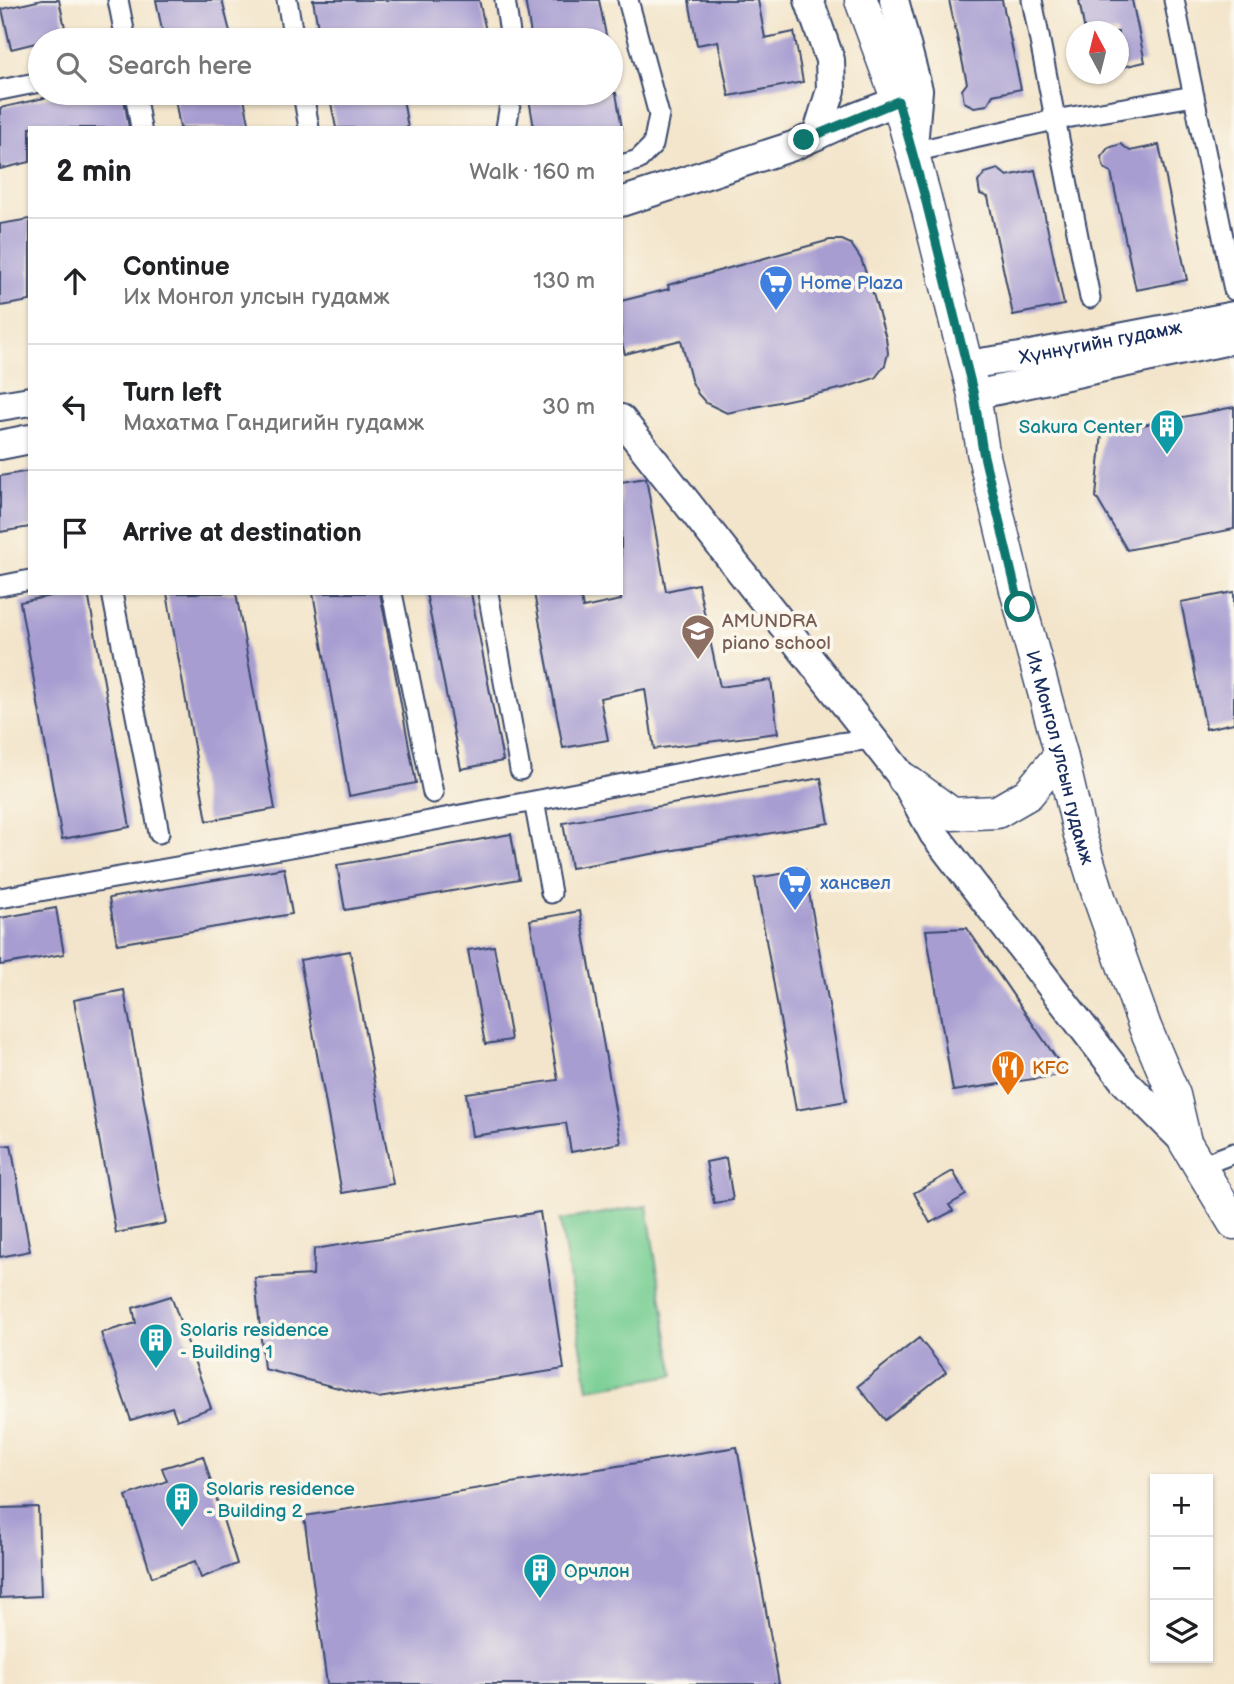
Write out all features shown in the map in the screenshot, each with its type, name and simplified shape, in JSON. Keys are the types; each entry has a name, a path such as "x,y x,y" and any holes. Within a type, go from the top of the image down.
{"main road":[{"path":"809,0 831,60 831,90 817,135"},
{"name":"Их Монгол улсын гудамж","path":"861,0 898,101 913,152 974,395 983,452 1016,590 1080,835 1145,1027 1174,1095 1192,1154"},
{"path":"894,0 918,90 913,152"},
{"path":"625,203 793,146 898,101"},
{"name":"Хүннүгийн гудамж","path":"966,365 1234,316"},
{"name":"Хүннүгийн гудамж","path":"974,395 1234,339"},
{"path":"0,406 28,401"},
{"name":"Их Монгол улсын гудамж","path":"623,422 904,779 934,834 1125,1082 1192,1154 1234,1223"},
{"path":"0,445 28,439"},
{"path":"904,779 952,814 996,812 1028,794 1061,754"}],"street":[{"path":"118,0 123,28"},
{"path":"287,0 292,28"},
{"path":"505,0 509,28"},
{"path":"623,164 638,160 653,145 659,115 628,0"},
{"path":"1032,0 1090,298"},
{"path":"1174,0 1234,290"},
{"path":"0,90 28,84"},
{"path":"913,152 1054,120 1194,96"},
{"path":"137,105 141,126"},
{"path":"305,105 309,126"},
{"path":"506,126 510,105"},
{"path":"0,586 28,580"},
{"path":"112,595 159,833"},
{"path":"392,595 433,793"},
{"path":"488,595 520,770"},
{"path":"0,898 314,843 839,743 872,739"},
{"path":"534,802 551,893"},
{"path":"1192,1154 1234,1153"}],"green space":[{"path":"647,1206 674,1375 588,1389 560,1220"}],"building":[{"path":"42,0 59,0 65,28 28,28 28,45 11,49 2,9"},
{"path":"156,0 222,0 229,28 162,28"},
{"path":"313,0 479,0 485,28 318,28"},
{"path":"525,0 599,0 605,28 530,28"},
{"path":"689,0 758,0 765,38 794,32 803,82 729,96 718,41 697,45"},
{"path":"949,0 1002,0 1021,89 993,95 987,105 974,107 964,102 962,90 967,83"},
{"path":"1079,0 1132,0 1145,62 1129,66 1129,21 1083,21"},
{"path":"28,102 28,105 125,105 129,126 28,126 28,162 0,169 0,108"},
{"path":"176,105 245,105 250,126 180,126"},
{"path":"331,105 404,105 408,126 336,126"},
{"path":"530,105 618,105 622,126 534,126"},
{"path":"1121,144 1130,151 1159,145 1187,280 1136,290 1111,172 1104,168 1101,157 1108,148"},
{"path":"998,169 1007,176 1035,170 1064,305 1013,315 988,197 980,194 978,182 985,173"},
{"path":"28,219 28,301 0,306 0,224"},
{"name":"Home Plaza","path":"830,240 842,240 851,244 861,259 871,287 886,338 888,353 885,365 875,378 844,388 727,413 706,403 698,394 691,380 681,340 625,354 623,300 669,289 668,285"},
{"name":"Sakura Center","path":"1234,407 1234,529 1127,550 1096,497 1102,433"},
{"path":"28,471 28,527 0,532 0,476"},
{"path":"646,478 666,591 698,584 720,687 771,680 778,733 654,749 645,689 600,698 608,740 563,748 534,595 580,595 583,608 621,600 623,482"},
{"path":"1234,592 1234,723 1206,729 1181,602"},
{"path":"56,595 88,595 130,827 62,839 20,602"},
{"path":"167,595 236,595 275,809 207,821"},
{"path":"313,595 380,595 416,783 349,796"},
{"path":"426,595 471,595 503,761 461,769"},
{"path":"821,778 829,823 571,868 563,823"},
{"path":"511,834 519,879 345,910 337,865"},
{"path":"284,868 292,914 117,944 109,898"},
{"path":"805,870 846,1101 796,1110 755,878"},
{"path":"56,908 64,954 0,965 0,918"},
{"path":"580,911 621,1143 571,1152 566,1123 472,1136 466,1093 558,1080 530,920"},
{"path":"967,928 1067,1074 953,1091 926,930"},
{"path":"494,946 511,1040 485,1044 468,950"},
{"path":"350,951 393,1184 342,1193 300,960"},
{"path":"124,990 166,1223 116,1233 74,1000"},
{"path":"11,1145 30,1251 0,1257 0,1146"},
{"path":"726,1158 733,1200 714,1203 706,1162"},
{"path":"953,1171 966,1195 949,1205 953,1211 930,1223 914,1193"},
{"path":"540,1212 564,1369 378,1398 264,1369 255,1278 313,1275 314,1249"},
{"name":"Solaris residence - Building 1","path":"171,1296 211,1408 177,1420 172,1407 131,1420 101,1333 136,1323 133,1308"},
{"path":"919,1338 946,1372 885,1420 858,1386"},
{"name":"Орчлон","path":"737,1447 779,1684 327,1684 304,1516"},
{"name":"Solaris residence - Building 2","path":"203,1456 237,1564 201,1578 195,1561 152,1577 126,1496 167,1481 162,1468"},
{"path":"38,1507 41,1596 0,1598 0,1508"}],"place":[{"name":"Home Plaza","path":"776,312"},
{"name":"Sakura Center","path":"1167,456"},
{"name":"AMUNDRA piano school","path":"698,661"},
{"name":"хансвел","path":"795,912"},
{"name":"KFC","path":"1008,1097"},
{"name":"Solaris residence - Building 1","path":"156,1370"},
{"name":"Solaris residence - Building 2","path":"182,1529"},
{"name":"Орчлон","path":"540,1600"}],"route":[{"path":"804,140 898,101 974,395 983,452 1020,607"}]}
